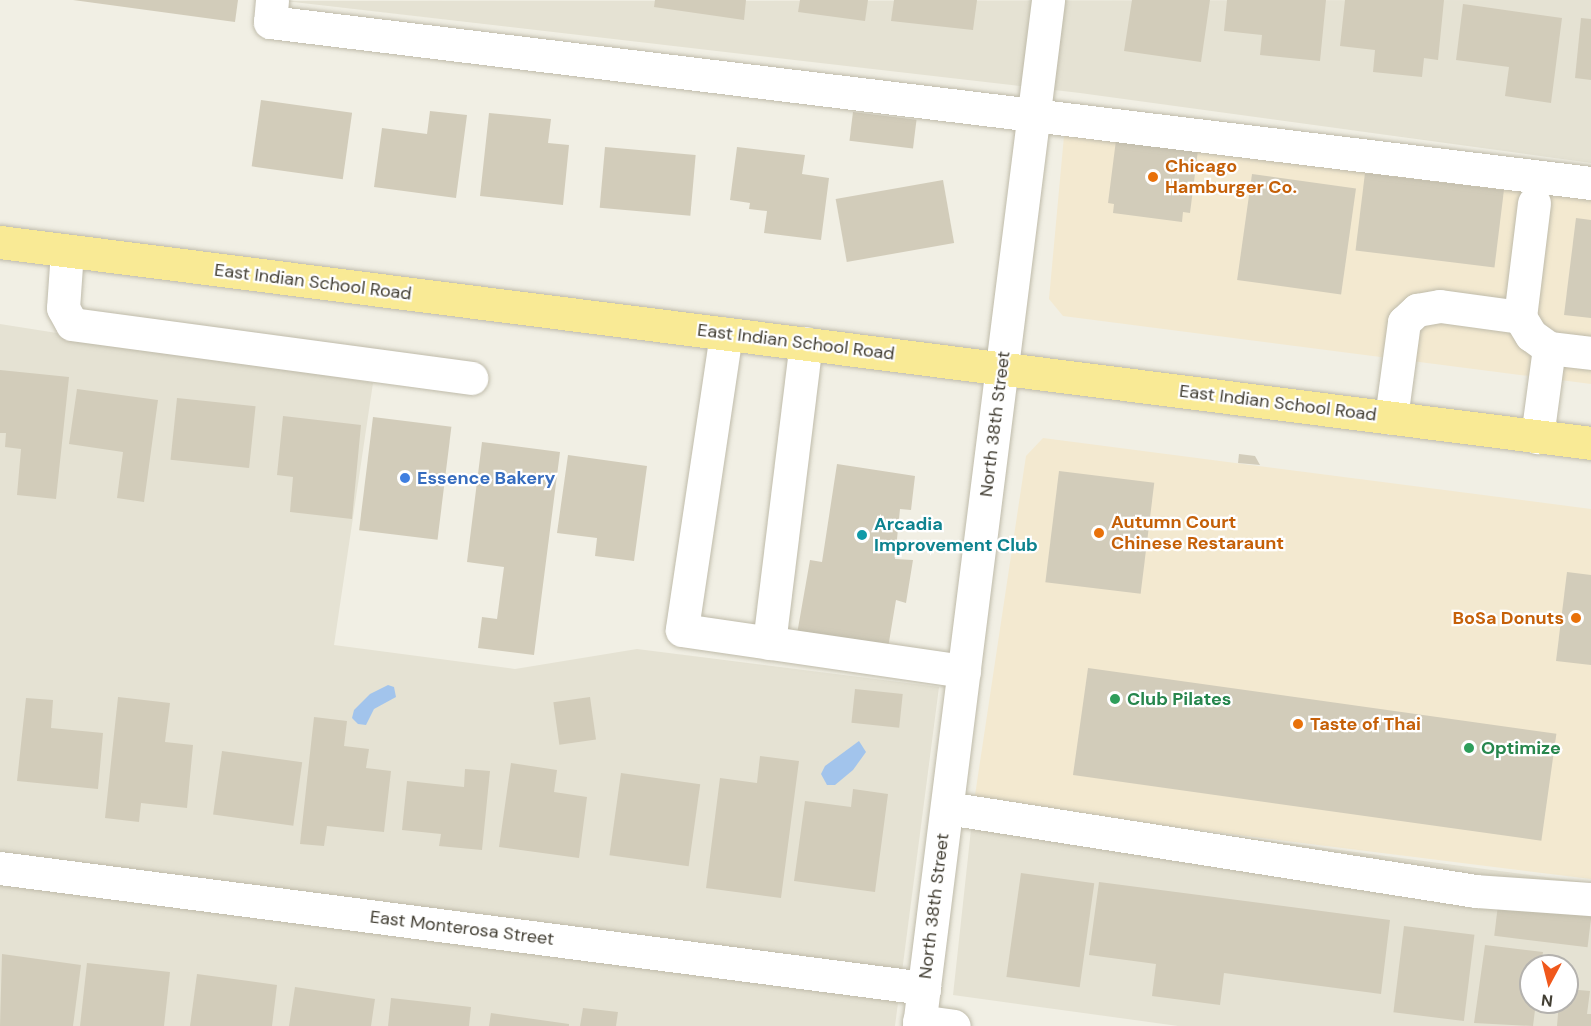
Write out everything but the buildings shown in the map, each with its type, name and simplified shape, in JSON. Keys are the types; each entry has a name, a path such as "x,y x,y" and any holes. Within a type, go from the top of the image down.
{"main road":[{"name":"East Indian School Road","path":"0,242 1591,443"}],"street":[{"path":"272,0 270,22 1034,113 1591,183"},
{"name":"North 38th Street","path":"919,1024 1048,0"},
{"path":"1534,203 1520,317 1531,335 1549,348 1591,353"},
{"path":"67,251 63,308 72,324 471,378"},
{"path":"1391,418 1404,322 1418,310 1440,306 1520,317"},
{"path":"726,334 682,630 964,671"},
{"path":"769,643 806,343"},
{"path":"1537,436 1549,348"},
{"path":"947,808 1476,891 1591,899"},
{"name":"East Monterosa Street","path":"0,868 924,988"},
{"path":"919,1024 954,1026"}],"shaded area":[{"path":"1591,0 1591,163 1080,93 285,1"},
{"path":"1065,125 1591,195 1591,384 1063,316 1049,299"},
{"path":"0,324 373,383 334,645 515,669 637,649 939,687 895,1026 0,1026"},
{"path":"1043,438 1591,509 1591,879 974,802 1026,456"},
{"path":"974,802 1591,883 1591,1026 1178,1026 953,995"}],"water":[{"path":"388,685 394,687 396,697 374,709 366,725 358,724 352,718 354,710 370,694"},
{"path":"859,741 866,752 853,770 835,785 827,785 821,774 825,766"}],"place":[{"name":"Chicago Hamburger Co.","path":"1153,177"},
{"name":"Essence Bakery","path":"405,478"},
{"name":"Autumn Court Chinese Restaraunt","path":"1099,533"},
{"name":"Arcadia Improvement Club","path":"862,535"},
{"name":"BoSa Donuts","path":"1576,618"},
{"name":"Club Pilates","path":"1115,699"},
{"name":"Taste of Thai","path":"1298,724"},
{"name":"Optimize","path":"1469,748"}]}
